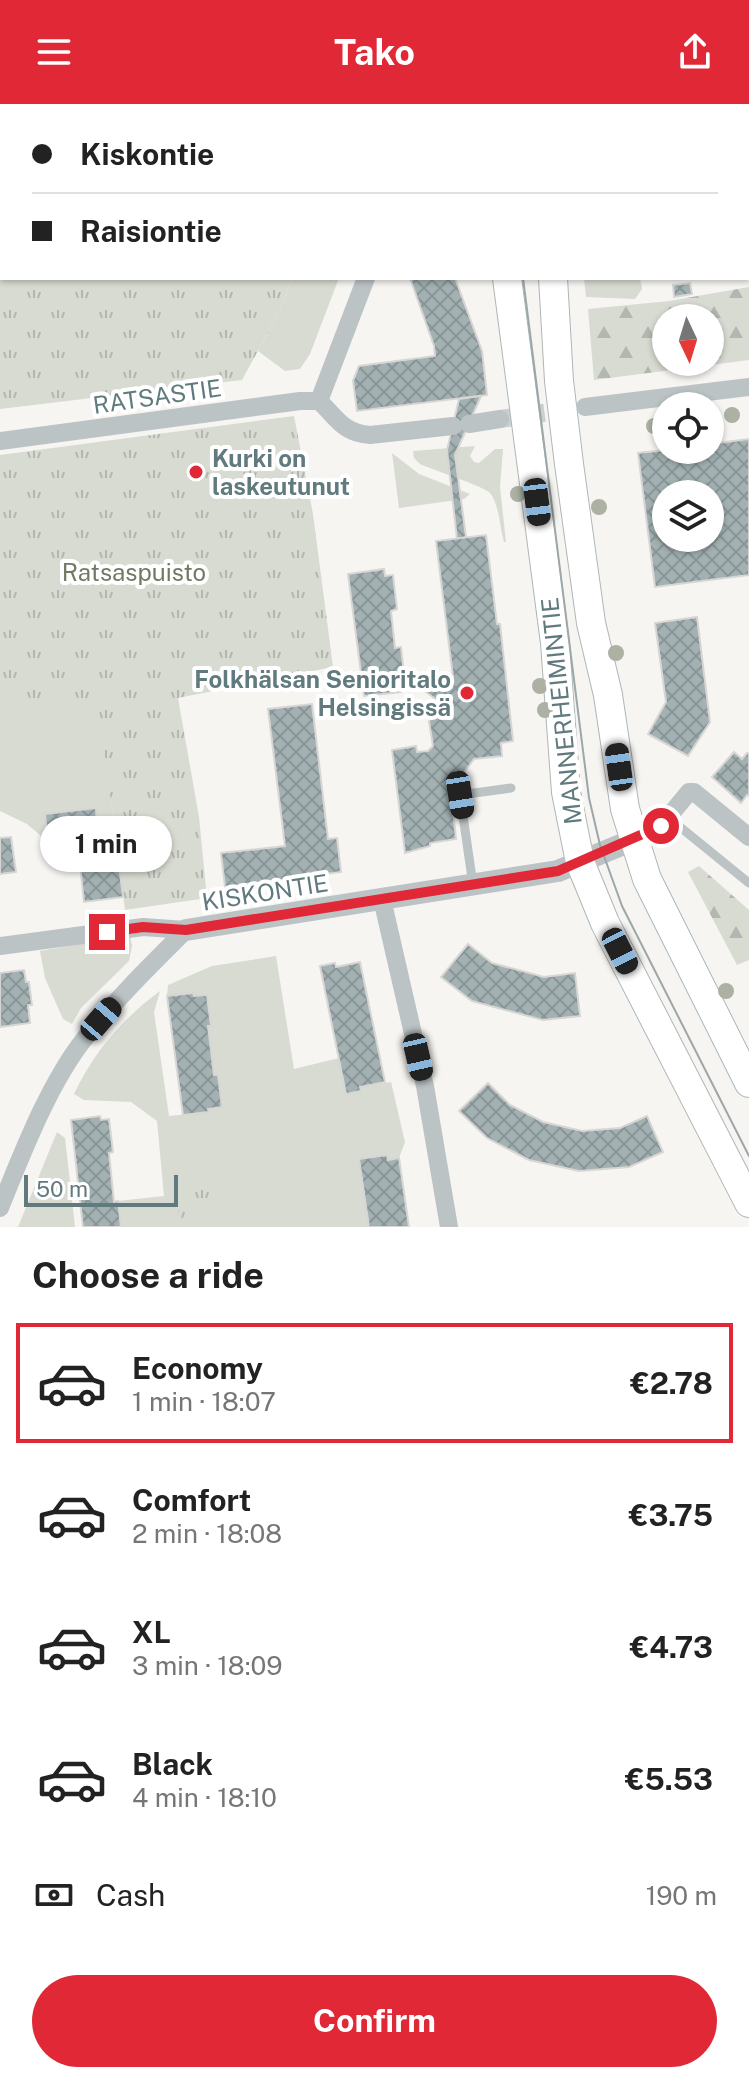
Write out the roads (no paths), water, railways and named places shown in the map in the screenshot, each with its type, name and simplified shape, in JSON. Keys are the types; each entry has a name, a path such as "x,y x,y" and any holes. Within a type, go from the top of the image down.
{"main road":[{"name":"MANNERHEIMINTIE","path":"507,280 555,643 563,770 580,862 605,923 749,1203"},
{"name":"MANNERHEIMINTIE","path":"553,280 559,381 591,623 608,695 625,809 633,840 660,908 749,1083"}],"street":[{"path":"365,280 319,401 340,425 357,433 384,434 500,419"},
{"path":"585,407 749,387"},
{"name":"RATSASTIE","path":"0,441 319,401"},
{"path":"633,840 652,832 669,818 689,792 694,792 749,837"},
{"name":"KISKONTIE","path":"0,1208 4,1185 50,1095 83,1040 186,930 558,871 633,840"},
{"path":"382,899 425,1086 449,1227"},
{"path":"0,946 143,927 186,930"}],"lane":[{"path":"473,885 460,795 511,788"},
{"path":"669,818 749,883"}],"tunnel":[{"path":"500,419 571,409"}],"tram line":[{"path":"523,280 589,798 600,845 622,906 749,1156"}],"place":[{"name":"Kurki on laskeutunut","path":"196,472"},
{"name":"Folkhälsan Senioritalo Helsingissä","path":"467,693"}],"park label":[{"name":"Ratsaspuisto","path":"134,572"}]}
